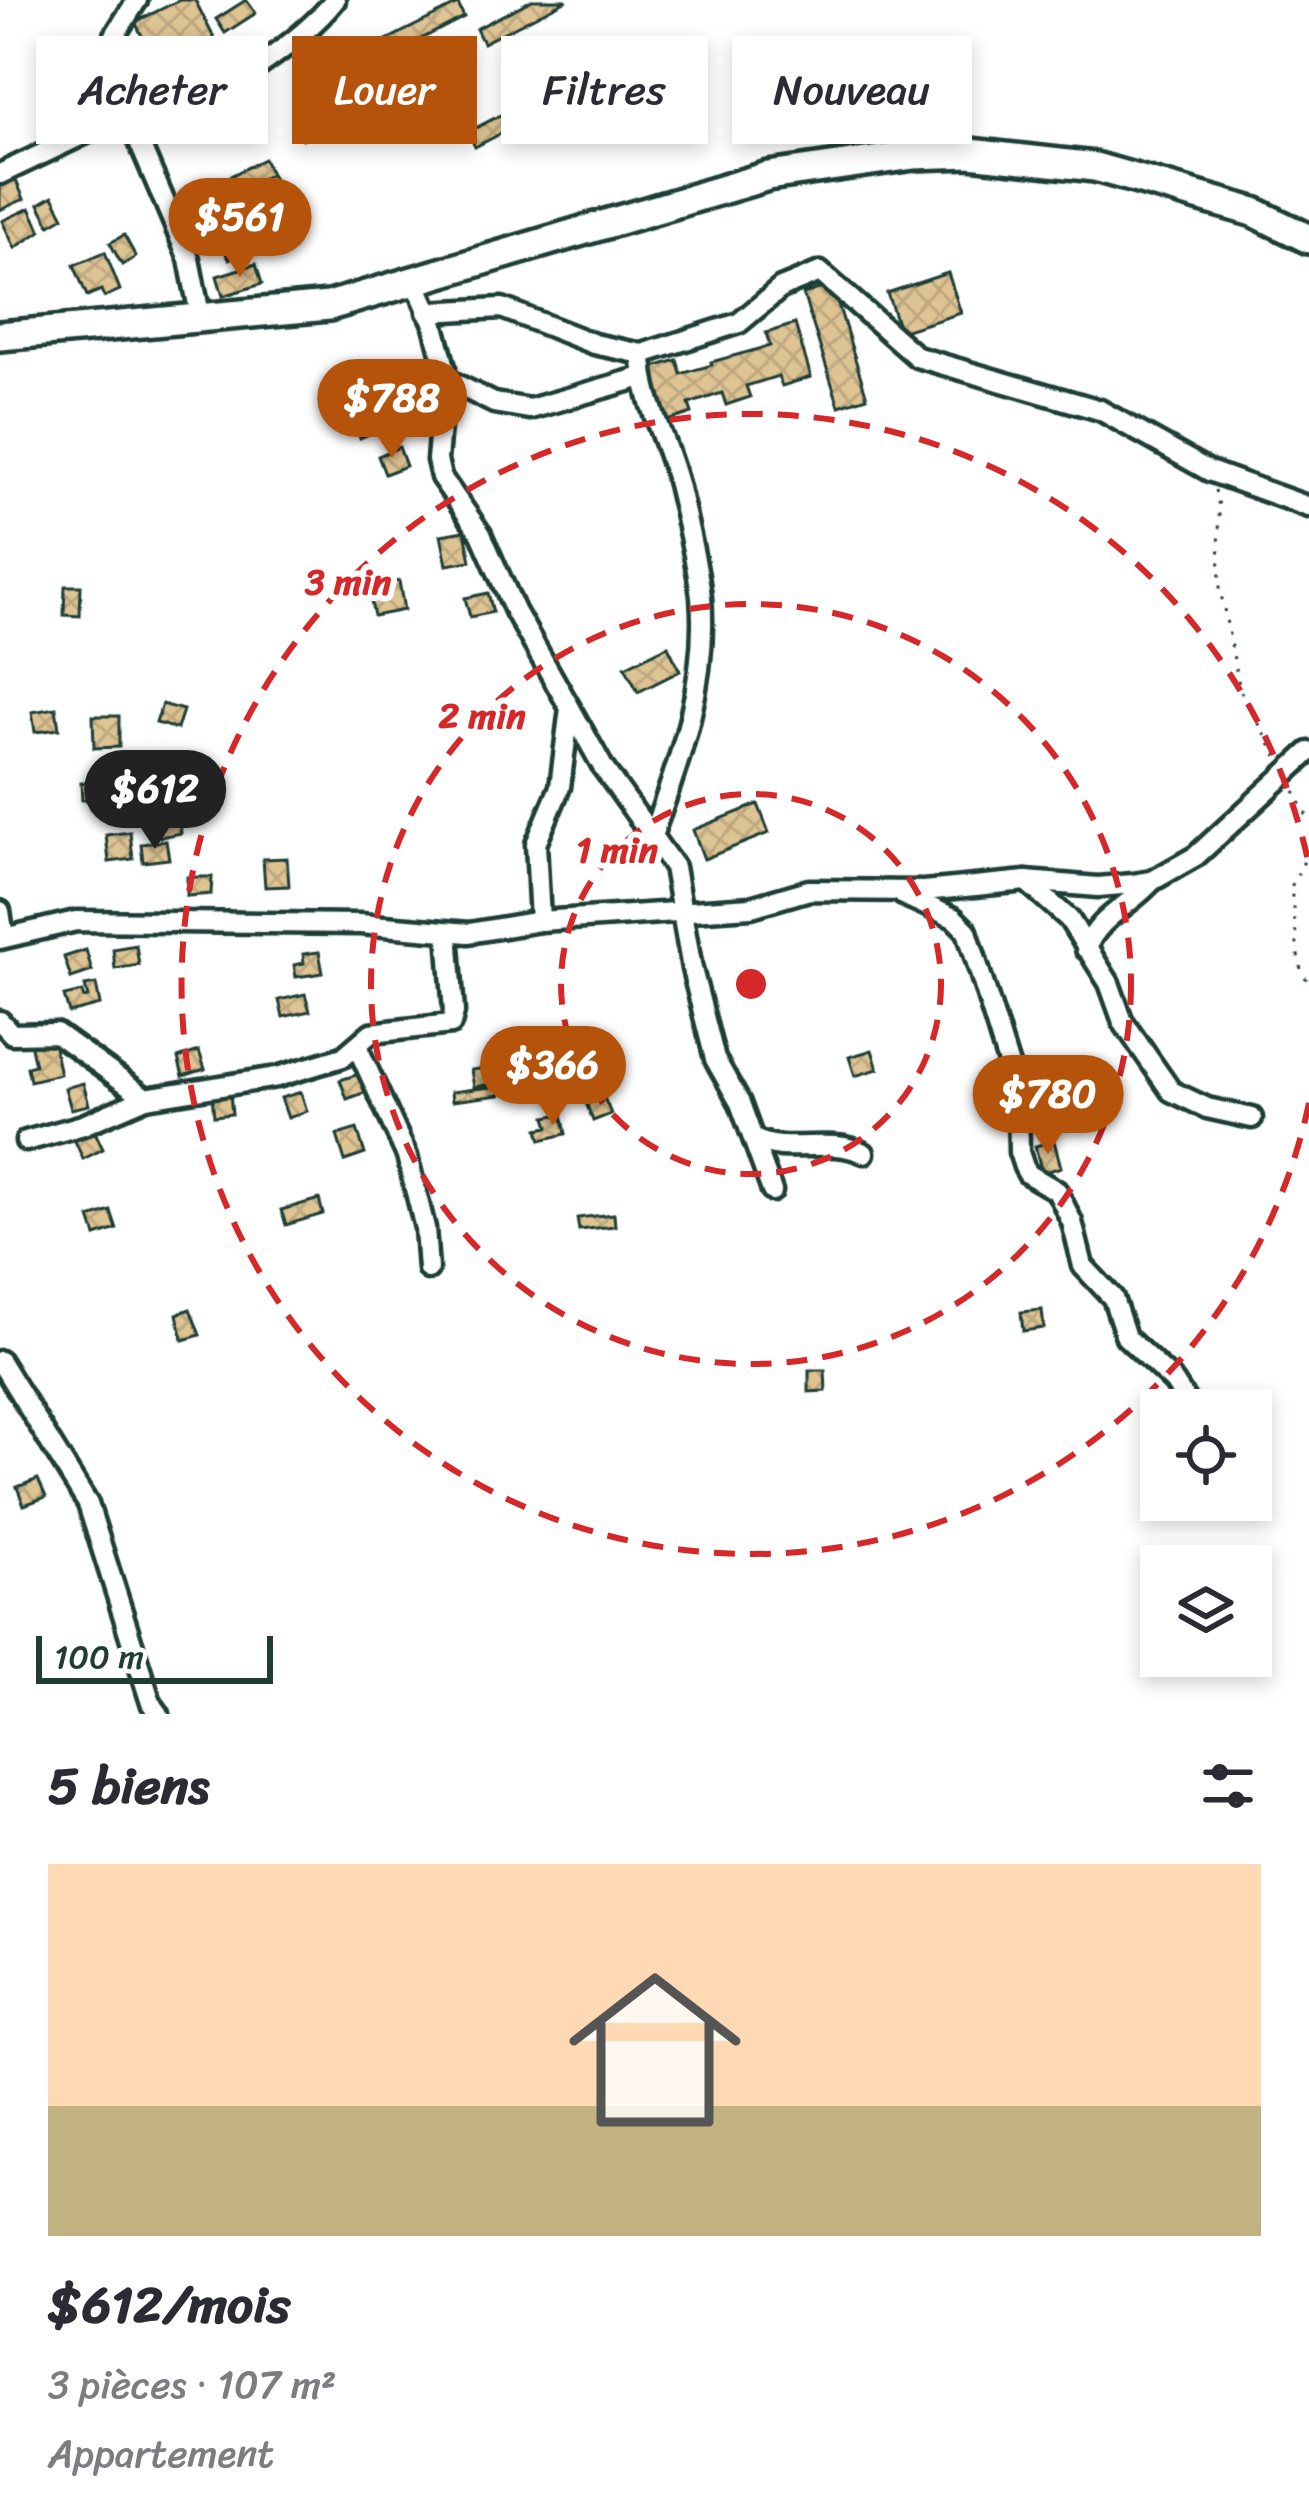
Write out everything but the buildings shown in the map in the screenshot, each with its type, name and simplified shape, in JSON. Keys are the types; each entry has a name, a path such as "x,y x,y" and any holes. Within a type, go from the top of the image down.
{"main road":[{"path":"0,336 329,305 768,176 914,155 970,153 1095,166 1254,212 1309,239"}],"street":[{"path":"115,36 137,0"},
{"path":"268,58 335,0"},
{"path":"0,174 65,144"},
{"path":"146,144 189,259 200,315"},
{"path":"427,312 502,308 594,344 642,354 739,322 781,288 820,272 917,357 1100,410 1209,471 1309,506"},
{"path":"415,281 433,322 446,379 436,460 441,477 481,534 515,610 604,769 674,867 715,1059 740,1103 772,1191"},
{"path":"642,354 642,376 679,488 701,596 702,631 697,683 683,742 653,833"},
{"path":"446,379 494,403 530,409 642,376"},
{"path":"541,921 536,844 560,787 570,708"},
{"path":"1086,949 1100,923 1132,902 1152,881 1196,856 1309,752"},
{"path":"0,911 2,938 76,921 137,920 360,924 448,933 541,921 751,907 809,890 1026,881 1098,887 1152,881"},
{"path":"1026,881 1058,907 1109,983 1124,1022 1171,1091 1208,1108 1252,1118"},
{"path":"894,890 954,918 967,931 1018,1095 1019,1152 1024,1168 1057,1191 1072,1222 1083,1266 1113,1298 1126,1336 1178,1389"},
{"path":"26,1141 83,1125 146,1098 278,1077 343,1057 371,1033 451,1024 448,933"},
{"path":"5,1033 53,1031 146,1098"},
{"path":"357,1046 407,1156 425,1228 428,1269"},
{"path":"754,1139 774,1148 837,1144 864,1153"},
{"path":"0,1361 88,1504 151,1702 159,1714"}],"path":[{"path":"1209,471 1220,506 1220,589 1240,690 1309,820"},
{"path":"1309,850 1291,887 1299,964 1309,985"}]}
